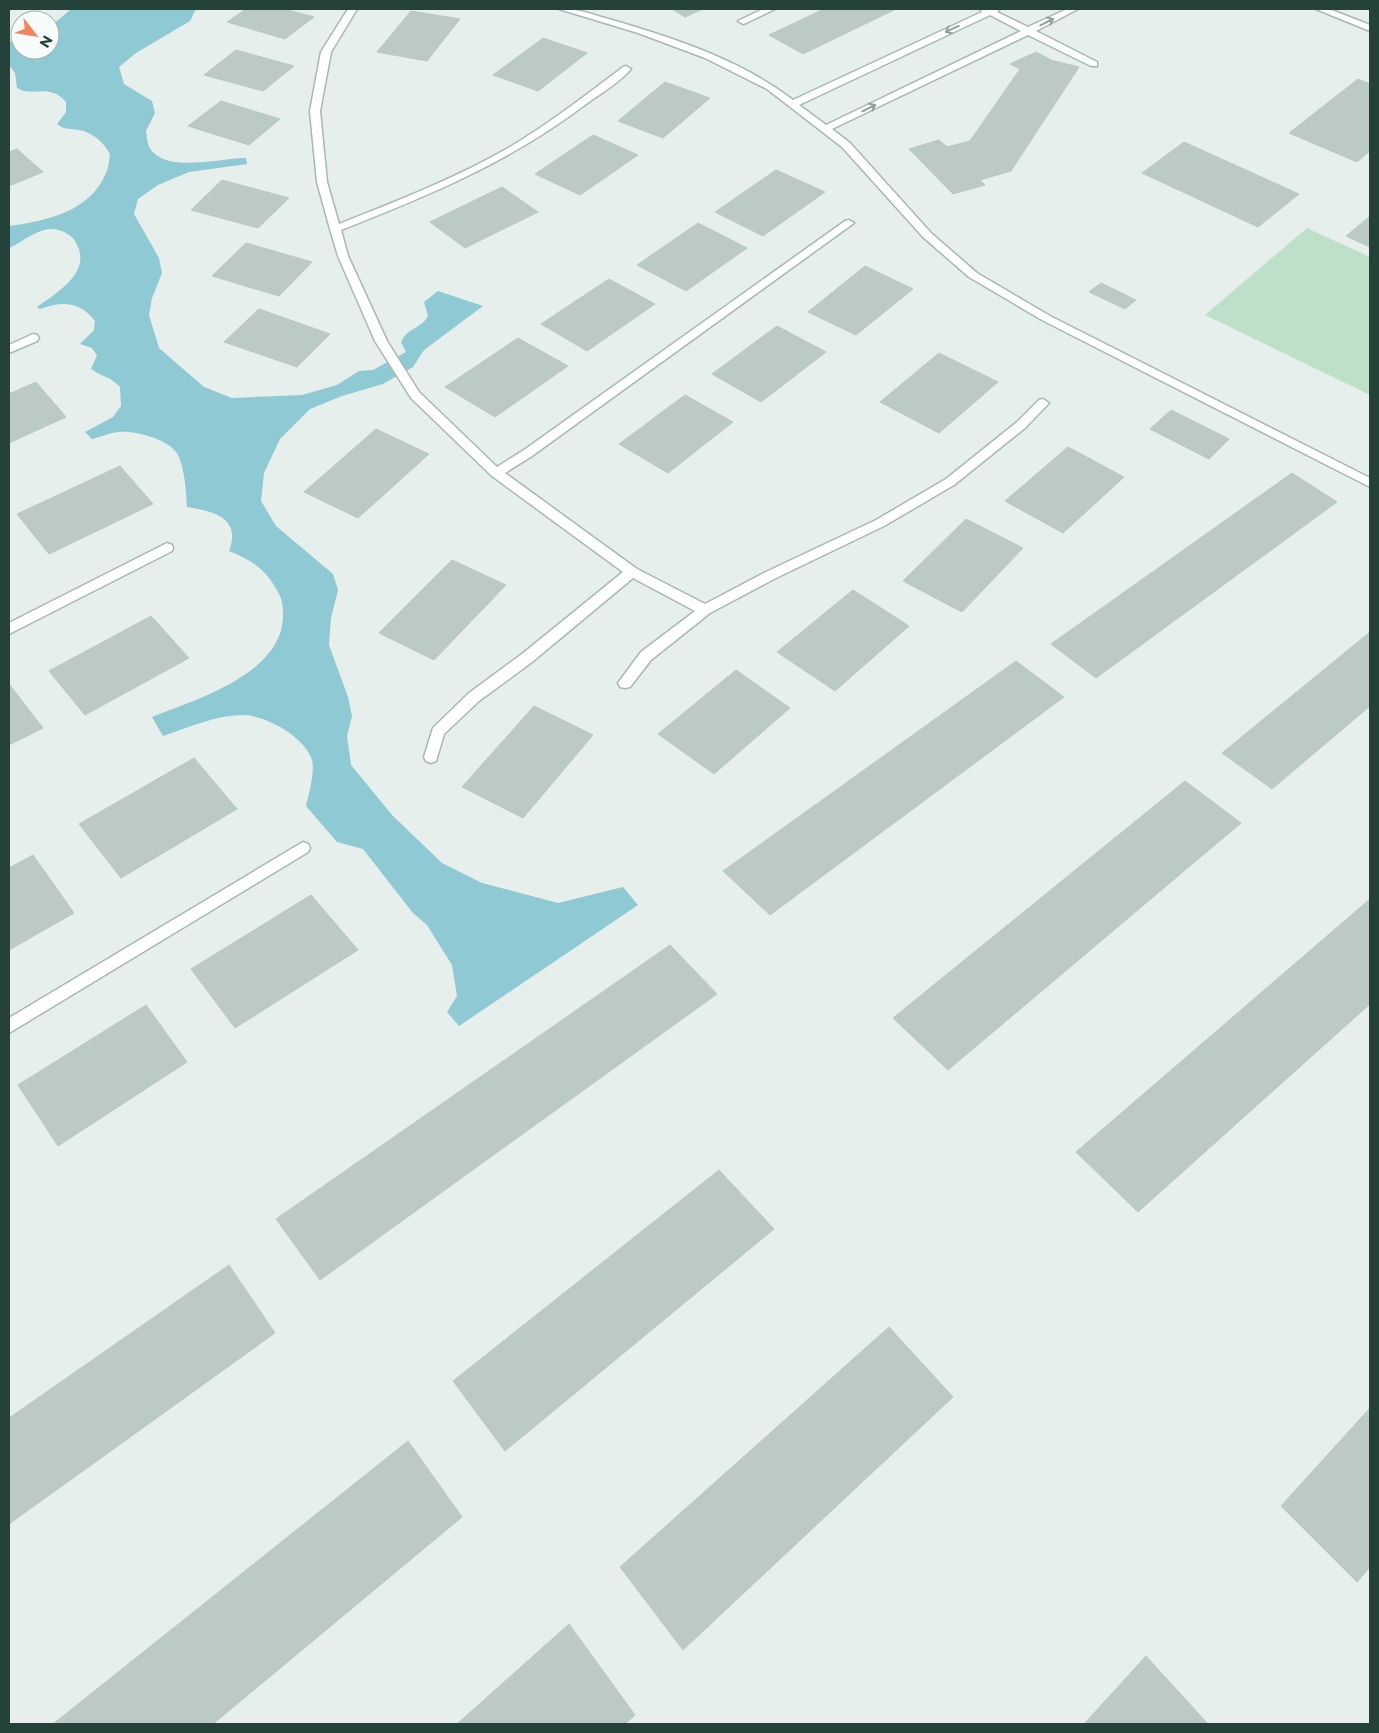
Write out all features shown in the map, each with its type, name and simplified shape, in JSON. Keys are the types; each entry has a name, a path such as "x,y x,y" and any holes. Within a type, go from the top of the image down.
{"street":[{"path":"352,9 326,52 315,111 322,182 335,229 343,256 381,341 415,394 496,473 554,518 632,572 705,610"},
{"path":"564,9 641,32 708,56 770,87 846,145 927,236 973,275 1046,318 1370,483"},
{"path":"743,21 770,9"},
{"path":"825,129 1074,9"},
{"path":"1321,9 1370,28"},
{"path":"1348,9 1370,17"},
{"path":"792,104 989,10 1094,64"},
{"path":"335,229 440,187 512,150 563,117 626,69"},
{"path":"496,473 528,453 849,223"},
{"path":"9,349 33,338"},
{"path":"625,683 646,656 705,610 771,575 880,523 950,482 1021,425 1043,403"},
{"path":"9,629 167,548"},
{"path":"431,757 438,732 474,697 527,658 632,572"},
{"path":"9,1026 303,848"}],"green space":[{"path":"1307,228 1370,257 1370,395 1205,315"}],"water":[{"path":"71,9 196,9 190,21 136,53 119,67 124,84 152,101 155,113 146,131 147,141 151,150 159,157 182,163 246,158 247,164 189,172 158,185 138,199 134,214 159,258 162,273 152,298 149,315 159,348 204,387 232,398 302,395 337,385 359,371 373,370 406,352 401,342 407,333 422,323 428,316 424,302 438,291 483,306 424,350 413,367 383,384 342,396 310,409 280,439 264,473 261,501 276,526 333,574 338,590 331,618 329,645 348,697 352,716 347,736 351,765 392,815 442,863 482,883 558,903 623,887 638,905 459,1026 447,1012 457,996 452,965 427,925 413,913 363,849 337,842 306,806 313,765 302,743 284,729 253,716 223,717 163,736 152,717 213,692 234,682 253,669 268,654 279,636 283,605 274,585 264,572 252,562 229,551 232,540 228,523 215,514 187,507 181,463 175,451 153,437 125,432 92,439 85,432 113,417 121,406 120,387 91,369 97,355 92,348 80,344 94,330 95,321 89,314 70,304 48,306 40,309 37,307 71,280 77,271 80,262 80,252 73,238 62,231 55,229 46,230 35,233 9,248 9,226 52,217 78,206 99,186 108,168 110,154 99,140 84,131 66,128 57,124 66,112 66,102 60,96 47,91 29,92 17,88 15,73 9,65 10,42 10,60 60,60 60,18"}],"building":[{"path":"246,9 284,9 314,17 285,39 227,22"},
{"path":"672,9 703,9 685,17"},
{"path":"824,9 896,9 803,54 769,35"},
{"path":"411,11 460,19 427,61 377,52"},
{"path":"543,38 587,53 538,91 493,75"},
{"path":"236,50 294,66 263,91 204,75"},
{"path":"1036,52 1051,60 1079,67 1011,171 980,180 985,185 953,194 909,149 939,140 947,147 970,141 1020,69 1010,64"},
{"path":"1358,79 1370,84 1370,151 1357,162 1289,133"},
{"path":"665,82 710,98 663,138 618,121"},
{"path":"221,101 280,119 249,145 188,126"},
{"path":"593,135 638,155 580,195 535,174"},
{"path":"1184,142 1299,194 1258,227 1142,173"},
{"path":"17,149 43,172 9,186 9,152"},
{"path":"776,170 825,192 763,236 715,212"},
{"path":"222,180 289,198 258,228 191,210"},
{"path":"502,187 538,212 465,248 430,222"},
{"path":"1370,218 1370,247 1346,236"},
{"path":"698,223 747,248 686,291 637,265"},
{"path":"246,243 312,262 279,296 212,276"},
{"path":"865,266 913,289 856,335 808,312"},
{"path":"609,279 655,304 587,351 541,324"},
{"path":"1101,283 1136,300 1125,309 1089,292"},
{"path":"259,309 330,334 297,367 224,342"},
{"path":"777,326 826,352 761,402 712,374"},
{"path":"518,338 568,366 495,417 445,387"},
{"path":"939,353 998,382 939,433 880,402"},
{"path":"36,382 66,417 9,443 9,394"},
{"path":"685,395 733,422 668,473 619,444"},
{"path":"1171,410 1229,439 1209,459 1150,429"},
{"path":"376,429 429,454 358,518 304,492"},
{"path":"1068,447 1124,477 1063,533 1005,501"},
{"path":"120,466 153,504 49,554 17,514"},
{"path":"1292,473 1337,502 1096,678 1051,644"},
{"path":"966,519 1023,548 962,612 903,581"},
{"path":"452,560 506,585 434,660 379,633"},
{"path":"853,590 909,626 835,691 777,652"},
{"path":"151,616 189,658 85,715 49,671"},
{"path":"1370,632 1370,706 1272,789 1222,753"},
{"path":"1016,661 1064,697 770,915 723,871"},
{"path":"736,670 790,708 714,774 658,734"},
{"path":"9,684 43,728 9,745"},
{"path":"534,706 593,735 523,818 462,787"},
{"path":"194,758 237,809 121,878 79,824"},
{"path":"1185,781 1241,823 948,1070 893,1018"},
{"path":"33,855 74,913 9,950 9,868"},
{"path":"311,895 358,950 235,1028 191,969"},
{"path":"1370,899 1370,1004 1138,1212 1076,1152"},
{"path":"670,945 717,994 320,1280 276,1219"},
{"path":"146,1005 187,1062 58,1146 18,1085"},
{"path":"719,1170 774,1229 505,1451 453,1381"},
{"path":"229,1265 275,1333 9,1524 9,1418"},
{"path":"889,1327 953,1397 683,1650 620,1567"},
{"path":"1370,1408 1370,1567 1357,1582 1281,1506"},
{"path":"408,1441 462,1517 213,1724 53,1724"},
{"path":"569,1624 635,1715 625,1724 457,1724"},
{"path":"1146,1656 1208,1724 1084,1724"}]}
